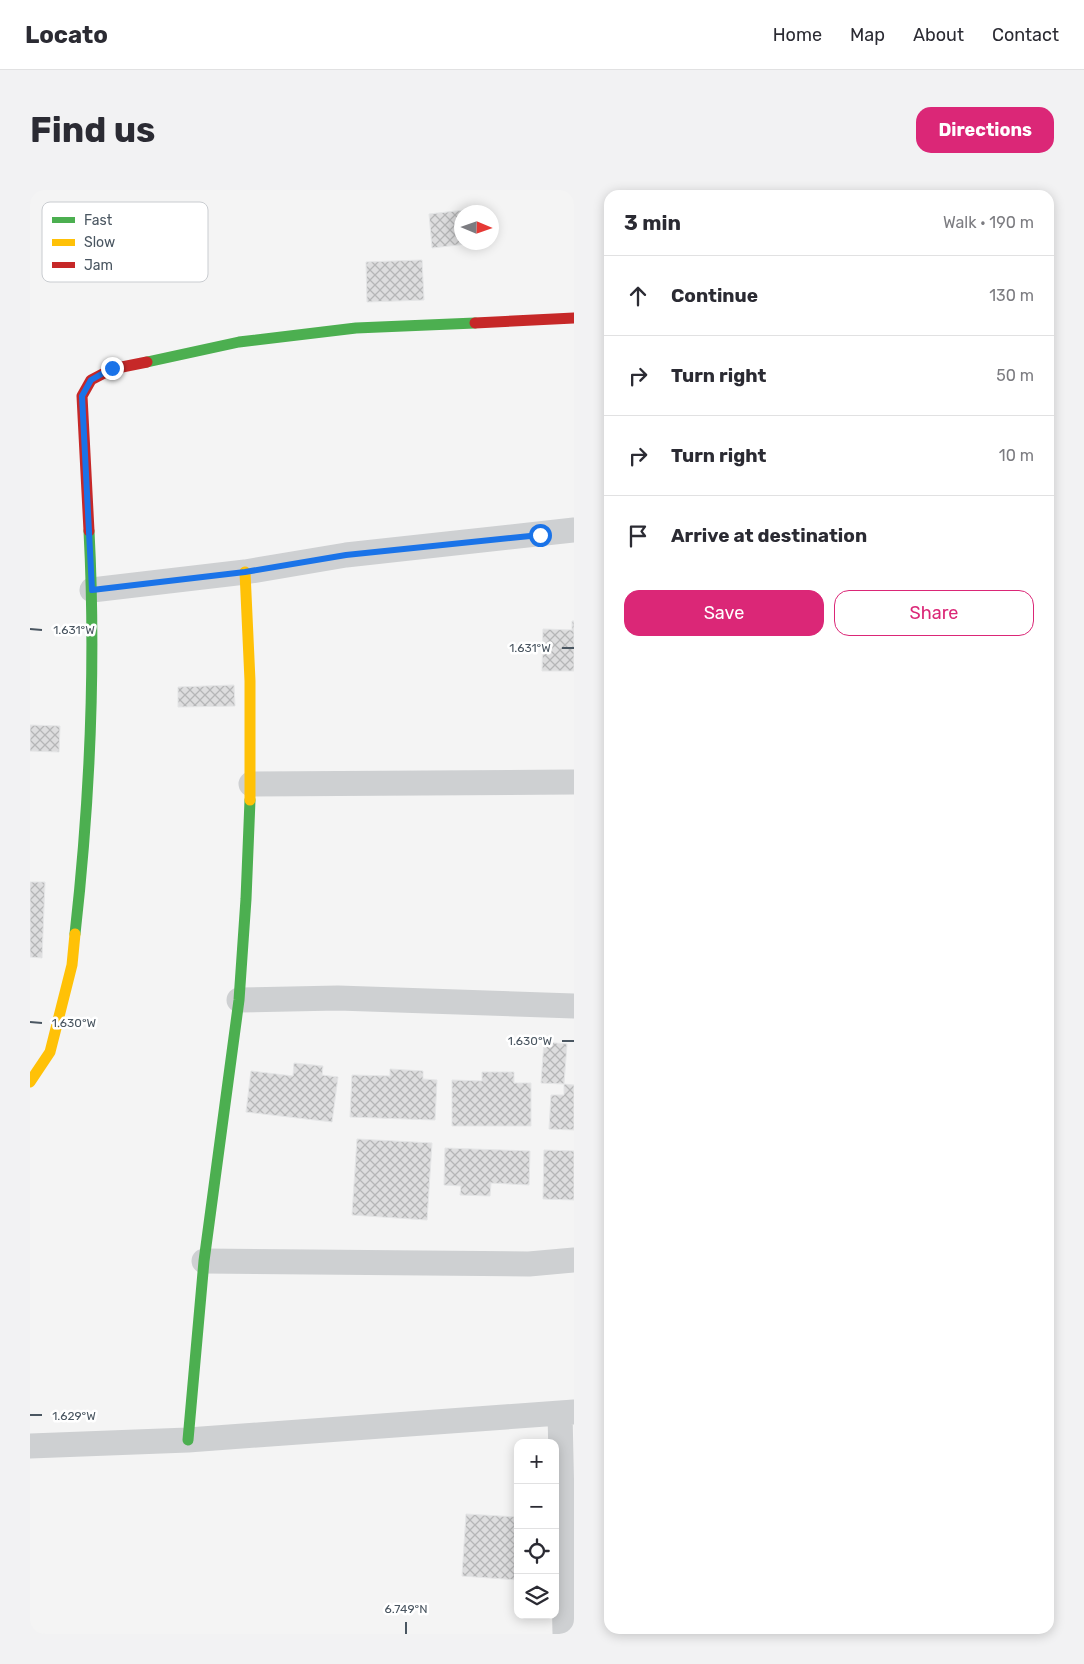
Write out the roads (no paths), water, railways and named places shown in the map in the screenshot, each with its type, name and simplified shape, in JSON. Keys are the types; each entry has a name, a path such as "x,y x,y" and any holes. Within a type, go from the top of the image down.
{"street":[{"path":"30,1082 50,1052 72,965 82,872 90,749 92,590 82,396 91,380 112,368 240,342 356,328 574,318"},
{"path":"92,590 245,572 346,555 574,530"},
{"path":"188,1440 204,1261 239,1000 246,898 251,784 250,681 245,572"},
{"path":"251,784 574,782"},
{"path":"239,1000 338,998 574,1006"},
{"path":"204,1261 529,1264 574,1260"},
{"path":"30,1446 188,1440 567,1412 565,1634"}]}
